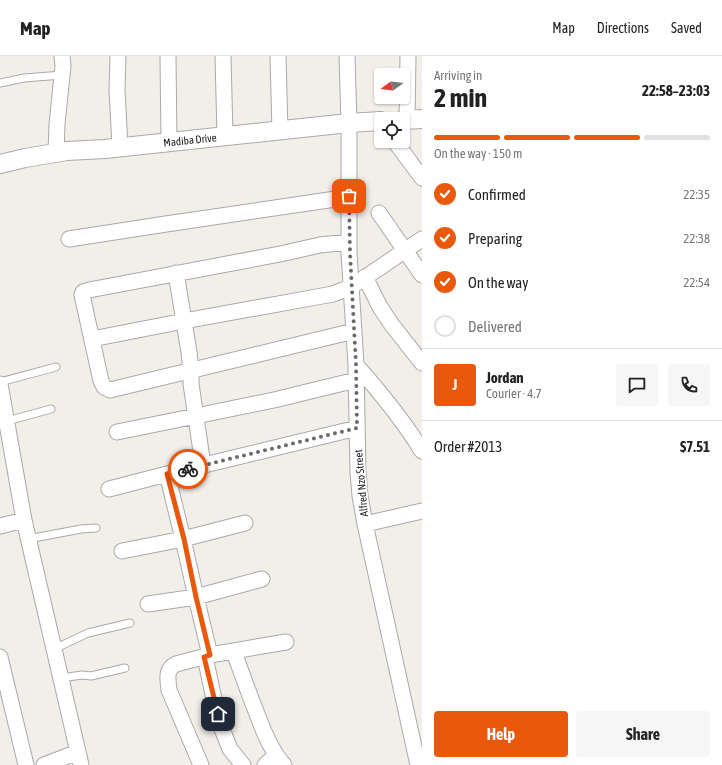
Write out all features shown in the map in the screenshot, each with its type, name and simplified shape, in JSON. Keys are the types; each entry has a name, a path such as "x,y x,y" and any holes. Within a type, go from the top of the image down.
{"street":[{"path":"56,153 62,56"},
{"path":"118,56 117,90 120,147"},
{"path":"168,56 169,142"},
{"path":"223,56 225,136"},
{"path":"278,56 280,131"},
{"name":"Alfred Nzo Street","path":"347,56 349,123 349,242 356,365 359,485 365,524 418,765"},
{"path":"408,56 411,119"},
{"name":"Madiba Drive","path":"0,164 67,151 374,121"},
{"path":"400,148 422,178"},
{"path":"70,239 349,196"},
{"path":"379,212 422,275"},
{"path":"92,339 333,294 352,287 422,239"},
{"path":"349,242 320,245 89,290 83,292 82,295 101,381 104,387 110,390 354,331"},
{"path":"176,274 184,321 191,371 191,384 203,465"},
{"path":"365,277 380,307 422,363"},
{"path":"356,365 380,392 422,451"},
{"path":"117,432 274,400 356,380"},
{"path":"0,383 24,520 79,759 44,765"},
{"path":"109,489 357,428"},
{"path":"167,474 184,539 214,699 222,728 230,749 243,765"},
{"path":"365,524 422,511"},
{"path":"0,526 24,520"},
{"path":"122,551 184,539 245,523"},
{"path":"148,604 196,597 262,579"},
{"path":"201,765 169,690 168,677 171,666 207,656 286,642"},
{"path":"234,652 263,730 280,760 265,765"},
{"path":"0,657 26,765"}],"lane":[{"path":"0,83 24,78 62,75"},
{"path":"0,383 56,367"},
{"path":"7,421 51,409"},
{"path":"28,539 81,529 96,528"},
{"path":"54,649 88,633 130,624"},
{"path":"61,678 82,675 91,676 125,668"}],"way so far":[{"path":"188,469 357,428 349,196"}],"route":[{"path":"188,469 167,474 184,539 210,655 204,657 218,714"}]}
